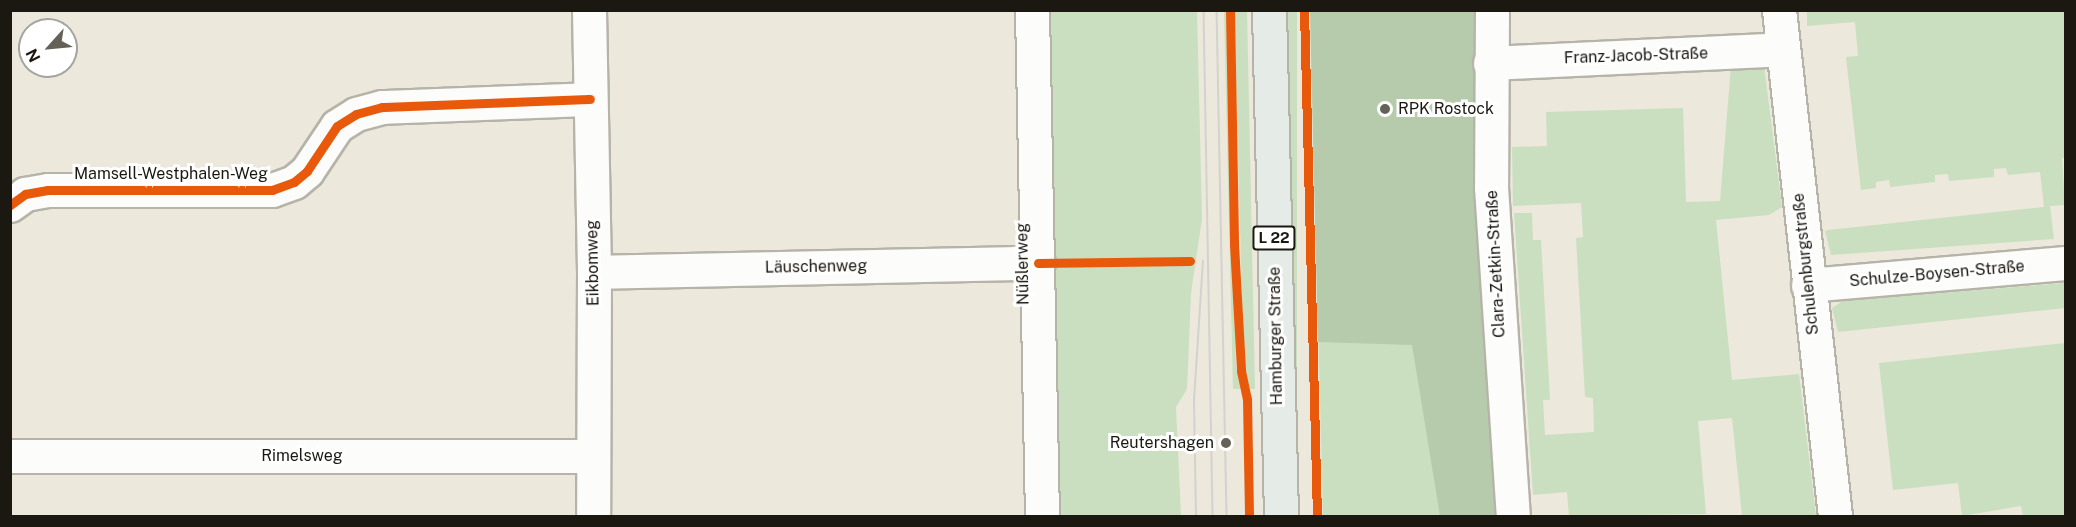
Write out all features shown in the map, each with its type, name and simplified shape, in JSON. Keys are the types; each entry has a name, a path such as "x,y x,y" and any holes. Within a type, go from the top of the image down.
{"main road":[{"name":"Hamburger Straße","path":"1269,10 1281,516"}],"street":[{"name":"Eikbomweg","path":"589,10 594,272 593,516"},
{"name":"Nüßlerweg","path":"1032,10 1042,516"},
{"name":"Clara-Zetkin-Straße","path":"1492,10 1491,197 1513,516"},
{"name":"Schulenburgstraße","path":"1779,10 1835,516"},
{"name":"Franz-Jacob-Straße","path":"1490,63 1782,49"},
{"name":"Mamsell-Westphalen-Weg","path":"10,205 25,194 48,190 272,190 294,182 307,171 337,126 356,114 382,107 590,99"},
{"name":"Läuschenweg","path":"594,272 1038,263"},
{"name":"Schulze-Boysen-Straße","path":"1809,285 2066,263"},
{"name":"Rimelsweg","path":"10,456 593,456"}],"green space":[{"path":"1032,11 1197,11 1202,219 1191,293 1187,389 1176,407 1181,516 1042,516"},
{"path":"1224,11 1229,11 1236,367 1242,389 1233,389"},
{"path":"1234,11 1247,11 1255,389 1250,389 1244,373"},
{"path":"1288,11 1297,11 1297,516 1288,516"},
{"path":"1310,11 1476,11 1475,200 1496,516 1323,516"},
{"path":"1310,11 1476,11 1475,200 1496,516 1440,516 1412,345 1318,342"},
{"path":"1807,11 2065,11 2066,157 2062,158 2065,205 2050,206 2054,239 1831,255 1825,231 1828,230 2044,207 2040,172 2008,175 2006,168 1994,169 1994,177 1949,181 1948,174 1935,175 1935,182 1890,187 1889,180 1876,182 1876,188 1861,190 1846,57 1858,56 1855,22 1807,26"},
{"path":"1762,50 1782,207 1769,215 1716,220 1732,380 1799,374 1816,516 1742,516 1732,418 1698,421 1706,514 1569,516 1567,492 1533,495 1514,213 1532,213 1533,240 1541,240 1550,400 1543,400 1545,435 1594,432 1593,398 1585,397 1576,238 1583,237 1581,203 1513,206 1512,147 1547,146 1546,112 1683,108 1686,202 1720,201 1732,53"},
{"path":"2065,283 2065,308 1838,332 1832,308 1843,301"},
{"path":"2065,343 2065,516 2023,516 2021,506 1962,516 1958,483 1893,490 1879,363"}],"tram line":[{"path":"1204,10 1213,516"},
{"path":"1217,10 1227,516"},
{"path":"1196,516 1194,400 1203,261"}],"cycle path":[{"path":"1230,10 1234,244 1241,371 1247,399 1249,516"},
{"path":"1304,10 1317,516"},
{"path":"10,205 25,194 48,190 272,190 294,182 307,171 337,126 356,114 382,107 590,99"},
{"path":"1038,263 1190,261"}],"place":[{"name":"RPK Rostock","path":"1385,109"},
{"name":"Reutershagen","path":"1226,443"}]}
